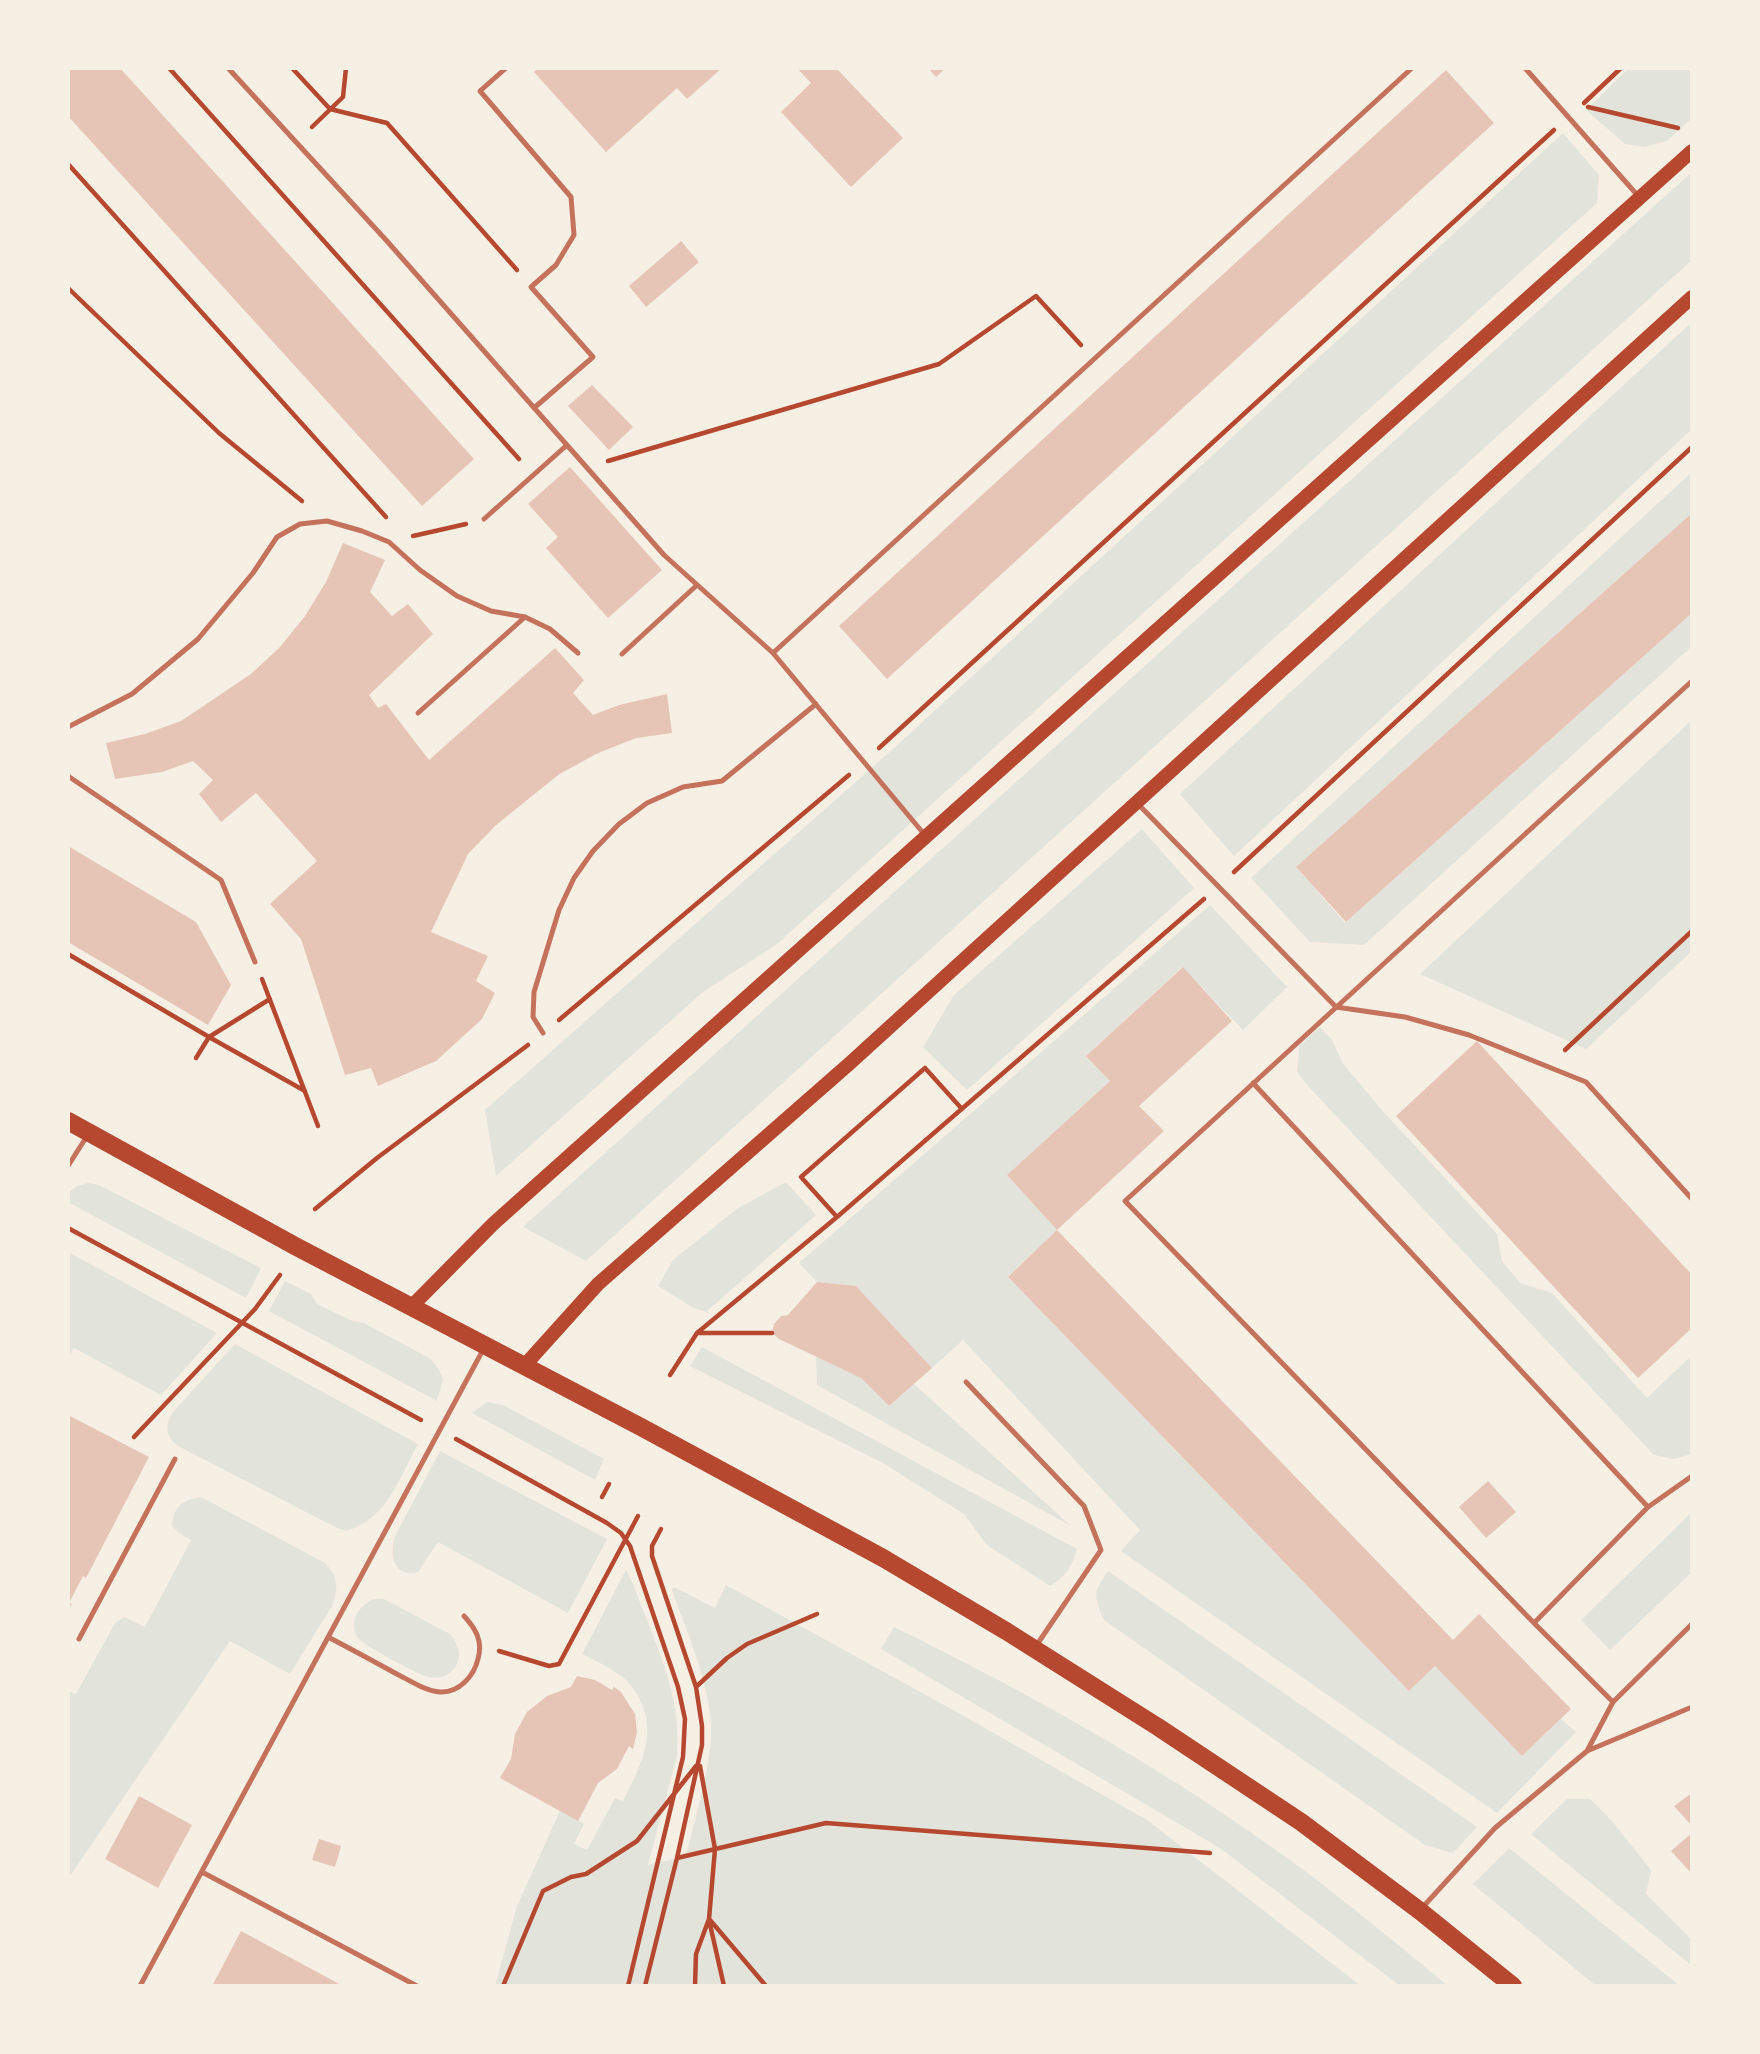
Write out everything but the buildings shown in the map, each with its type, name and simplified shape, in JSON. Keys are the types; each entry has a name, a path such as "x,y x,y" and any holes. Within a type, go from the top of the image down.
{"main road":[{"path":"412,1306 493,1224 1692,151"},
{"path":"525,1365 598,1284 849,1064 1692,297"},
{"path":"68,1121 295,1246 525,1365 883,1558 1034,1648 1301,1822 1420,1911 1513,1986"}],"lane":[{"path":"228,68 386,240 664,555 774,653 926,836"},
{"path":"506,68 480,91 571,198 574,234 556,265 531,287 593,357 534,408"},
{"path":"774,653 1412,68"},
{"path":"1525,68 1640,198"},
{"path":"484,519 568,445"},
{"path":"68,727 132,694 198,639 253,573 277,537 300,524 327,521 389,542 420,570 457,596 491,611 525,617 550,629 578,653"},
{"path":"622,654 698,585"},
{"path":"418,713 525,617"},
{"path":"1613,1702 1125,1201 1692,681"},
{"path":"543,1033 533,1017 534,992 559,911 574,878 593,851 619,824 648,803 683,787 722,781 816,704"},
{"path":"68,776 221,880 256,962"},
{"path":"1137,802 1336,1007 1405,1017 1469,1035 1586,1082 1692,1199"},
{"path":"1253,1083 1648,1507"},
{"path":"68,1166 88,1133"},
{"path":"141,1986 486,1345"},
{"path":"966,1382 1084,1506 1101,1550 1034,1648"},
{"path":"79,1639 175,1459"},
{"path":"1534,1623 1648,1507 1692,1476"},
{"path":"328,1637 420,1686 437,1692 449,1691 468,1679 479,1657 479,1635 464,1616"},
{"path":"1587,1751 1613,1702 1692,1624"},
{"path":"1420,1911 1496,1828 1587,1751 1692,1707"},
{"path":"202,1872 416,1986"}],"path":[{"path":"169,68 534,475"},
{"path":"292,68 330,109 387,123 531,287"},
{"path":"296,142 343,97 346,68"},
{"path":"1621,68 1581,105 1678,128"},
{"path":"315,1209 377,1158 543,1033 864,762 1569,116"},
{"path":"68,164 405,538"},
{"path":"68,288 219,433 327,521"},
{"path":"587,467 939,364 1036,296 1094,359"},
{"path":"389,542 484,519"},
{"path":"1548,1066 1692,931"},
{"path":"68,954 305,1092"},
{"path":"256,962 318,1126"},
{"path":"196,1058 209,1037 270,999"},
{"path":"837,1217 801,1177 925,1068 962,1110"},
{"path":"68,1228 607,1523 626,1539 635,1556 682,1700 685,1739 628,1986"},
{"path":"134,1437 255,1309 280,1275"},
{"path":"670,1375 697,1334 772,1333"},
{"path":"602,1497 609,1484"},
{"path":"480,1645 549,1666 559,1664 638,1516"},
{"path":"645,1986 699,1762 702,1726 696,1687 652,1556 652,1546 660,1529"},
{"path":"696,1687 727,1658 747,1644 817,1614"},
{"path":"503,1986 543,1891 571,1877 586,1874 637,1841 699,1762"},
{"path":"695,1986 696,1954 709,1919 715,1849 699,1762"},
{"path":"677,1858 826,1823 1210,1853"},
{"path":"709,1919 724,1986"},
{"path":"709,1919 766,1986"}],"shaded area":[{"path":"1629,68 1692,68 1692,118 1667,141 1644,147 1625,144 1586,110"},
{"path":"1563,133 1599,175 1597,203 777,944 703,992 496,1176 485,1110 893,749"},
{"path":"1692,172 1692,260 586,1261 523,1227"},
{"path":"1692,322 1692,429 1234,856 1180,794"},
{"path":"1692,472 1692,513 1296,867 1345,923 1692,613 1692,646 1364,945 1310,942 1251,878"},
{"path":"1692,720 1692,951 1586,1049 1420,974"},
{"path":"1142,829 1194,888 967,1090 923,1047 954,995"},
{"path":"1210,905 1287,987 1243,1030 1182,967 1087,1055 1110,1081 1007,1175 1057,1230 1008,1277 1409,1691 1435,1666 1522,1756 1561,1719 1576,1732 1497,1813 1121,1551 1140,1530 963,1340 932,1368 856,1286 817,1282 799,1263"},
{"path":"1320,1027 1332,1040 1342,1062 1379,1107 1497,1234 1502,1261 1520,1283 1552,1293 1647,1398 1692,1355 1692,1454 1674,1459 1654,1455 1309,1087 1297,1072 1299,1046"},
{"path":"786,1182 816,1215 706,1312 692,1307 658,1286 673,1260 738,1208"},
{"path":"88,1183 99,1185 261,1268 246,1298 68,1202 68,1193 77,1186"},
{"path":"68,1252 217,1333 161,1395 74,1348 68,1358"},
{"path":"285,1281 311,1294 317,1304 350,1320 364,1323 431,1359 443,1380 437,1401 269,1311"},
{"path":"235,1344 418,1444 398,1484 372,1517 346,1531 337,1528 178,1446 171,1438 167,1427 172,1413"},
{"path":"702,1347 1077,1549 1070,1566 1060,1579 1050,1586 987,1545 964,1514 883,1463 690,1366"},
{"path":"816,1355 861,1378 889,1406 914,1384 1071,1526 817,1385"},
{"path":"487,1402 503,1405 604,1459 595,1480 472,1413"},
{"path":"440,1451 607,1539 568,1613 438,1542 418,1572 409,1573 398,1568 393,1557 395,1536"},
{"path":"201,1497 325,1563 335,1578 332,1606 290,1674 230,1641 68,1879 68,1691 76,1694 115,1623 124,1617 145,1627 191,1540 172,1526 174,1514 184,1502"},
{"path":"1692,1512 1692,1572 1610,1650 1581,1620"},
{"path":"626,1570 665,1668 678,1733 677,1756 648,1865 686,1856 703,1790 711,1739 706,1690 672,1590 674,1587 715,1608 726,1585 1147,1820 1361,1986 495,1986 517,1906 560,1811 584,1824 574,1844 587,1850 615,1798 623,1801 644,1753 647,1728 641,1702 635,1691 616,1673 582,1654"},
{"path":"1108,1571 1477,1827 1453,1853 1425,1845 1104,1620 1096,1594"},
{"path":"374,1599 384,1599 450,1634 459,1652 456,1666 441,1677 425,1676 378,1652 358,1638 354,1626 356,1615"},
{"path":"894,1627 1040,1703 1182,1787 1318,1881 1448,1986 1400,1986 1220,1848 881,1649"},
{"path":"1567,1799 1590,1799 1612,1821 1651,1870 1646,1894 1692,1940 1692,1966 1531,1834"},
{"path":"1509,1848 1680,1986 1596,1986 1473,1884"}]}
